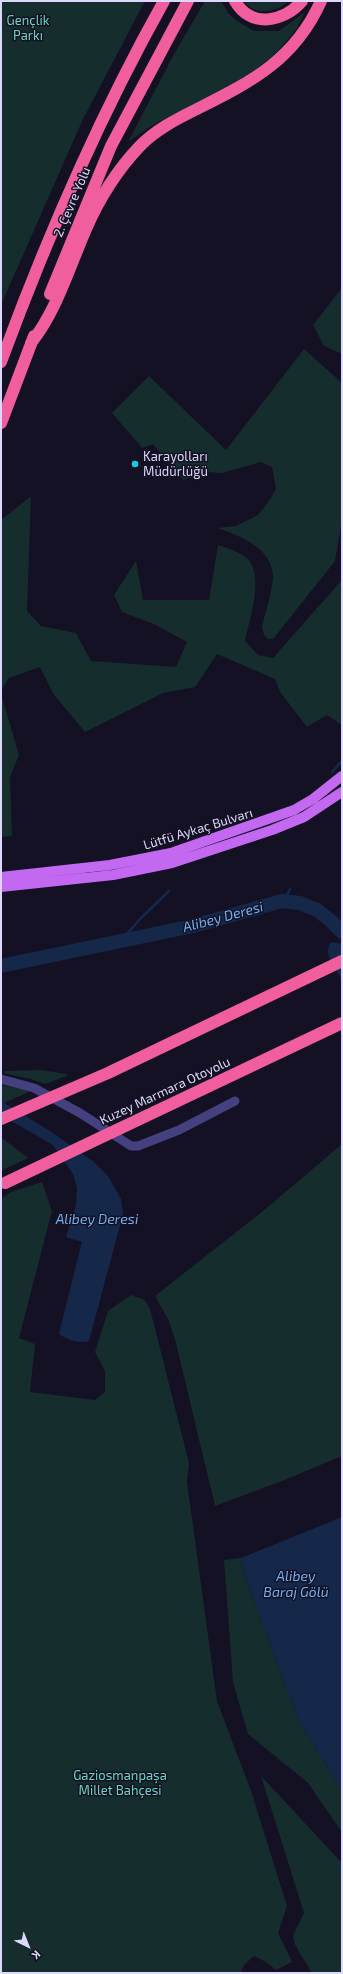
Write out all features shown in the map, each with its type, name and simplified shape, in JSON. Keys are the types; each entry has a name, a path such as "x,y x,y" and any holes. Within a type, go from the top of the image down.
{"highway":[{"name":"2. Çevre Yolu","path":"1,362 34,273 87,148 164,1"},
{"name":"2. Çevre Yolu","path":"1,422 67,251 111,146 188,1"},
{"path":"235,1 249,15 272,20 284,16 302,1"},
{"path":"31,343 42,330 54,305 86,227 112,180 128,159 155,133 249,82 274,65 301,37 321,1"},
{"path":"1,1119 108,1073 342,961"},
{"name":"Kuzey Marmara Otoyolu","path":"3,1184 342,1023"}],"main road":[{"name":"Lütfü Aykaç Bulvarı","path":"1,877 110,865 171,853 294,810 313,799 342,777"},
{"name":"Lütfü Aykaç Bulvarı","path":"1,887 113,875 172,863 272,830 304,817 342,792"}],"street":[{"path":"1,1079 34,1088 80,1113 131,1146 138,1146 179,1130 235,1102"}],"green space":[{"name":"Gençlik Parkı","path":"1,1 145,1 83,119 1,305"},
{"path":"205,1 221,1 228,13 237,21 254,31 279,31 305,12 295,31 275,54 245,78 151,126 128,142 173,56"},
{"path":"242,1 288,1 276,9 262,11 253,9"},
{"path":"342,288 342,354 324,346 313,325"},
{"path":"304,349 342,383 342,520 335,561 273,639 268,639 264,635 262,627 273,581 271,566 267,558 253,544 245,539 218,528 236,526 258,515 270,500 276,488 272,467 261,462 222,473 208,472 183,480 153,444 142,448 112,413 149,376 226,450"},
{"path":"31,496 27,611 41,626 76,633 91,661 176,667 187,642 154,624 122,612 114,595 136,561 143,600 209,600 218,545 244,556 251,563 255,584 253,609 245,641 258,655 273,658 342,580 342,725 327,715 307,727 280,692 275,679 217,654 195,687 163,693 85,732 54,695 40,667 9,678 1,691 1,520"},
{"path":"1,694 19,755 10,777 12,836 1,837"},
{"path":"41,1070 67,1074 67,1076 45,1084 31,1079 4,1073 5,1071"},
{"path":"1,1085 27,1090 29,1092 4,1103 1,1101"},
{"path":"1,1137 28,1158 1,1171"},
{"path":"342,1144 342,1456 282,1481 215,1506 175,1339 168,1319 155,1296 263,1211"},
{"name":"Gaziosmanpaşa Millet Bahçesi","path":"42,1182 52,1211 19,1338 35,1344 30,1392 95,1400 105,1392 105,1371 95,1352 108,1311 131,1295 145,1300 150,1309 189,1463 187,1482 217,1701 252,1794 287,1906 278,1933 292,1962 276,1970 266,1962 254,1956 245,1964 241,1971 243,1973 1,1973 1,1199 11,1192"},
{"path":"241,1558 242,1568 298,1719 342,1791 342,1832 308,1783 248,1734 233,1682 224,1560"},
{"path":"261,1776 342,1863 342,1973 312,1973 295,1945 293,1936 304,1913"}],"water":[{"path":"331,942 342,944 342,980 329,957 328,952"},
{"name":"Alibey Deresi","path":"1,1101 50,1131 94,1162 108,1176 121,1199 123,1214 89,1341 74,1341 59,1334 82,1242 66,1237 76,1205 77,1188 73,1174 53,1145 1,1115"},
{"name":"Alibey Baraj Gölü","path":"342,1517 342,1791 298,1719 242,1568 241,1558"}],"waterway":[{"path":"332,772 342,761"},
{"path":"284,901 290,889"},
{"path":"120,942 140,919 169,891"},
{"name":"Alibey Deresi","path":"1,966 193,926 282,901 300,903 317,910 342,932"}],"place":[{"name":"Karayolları Müdürlüğü","path":"135,464"}]}
